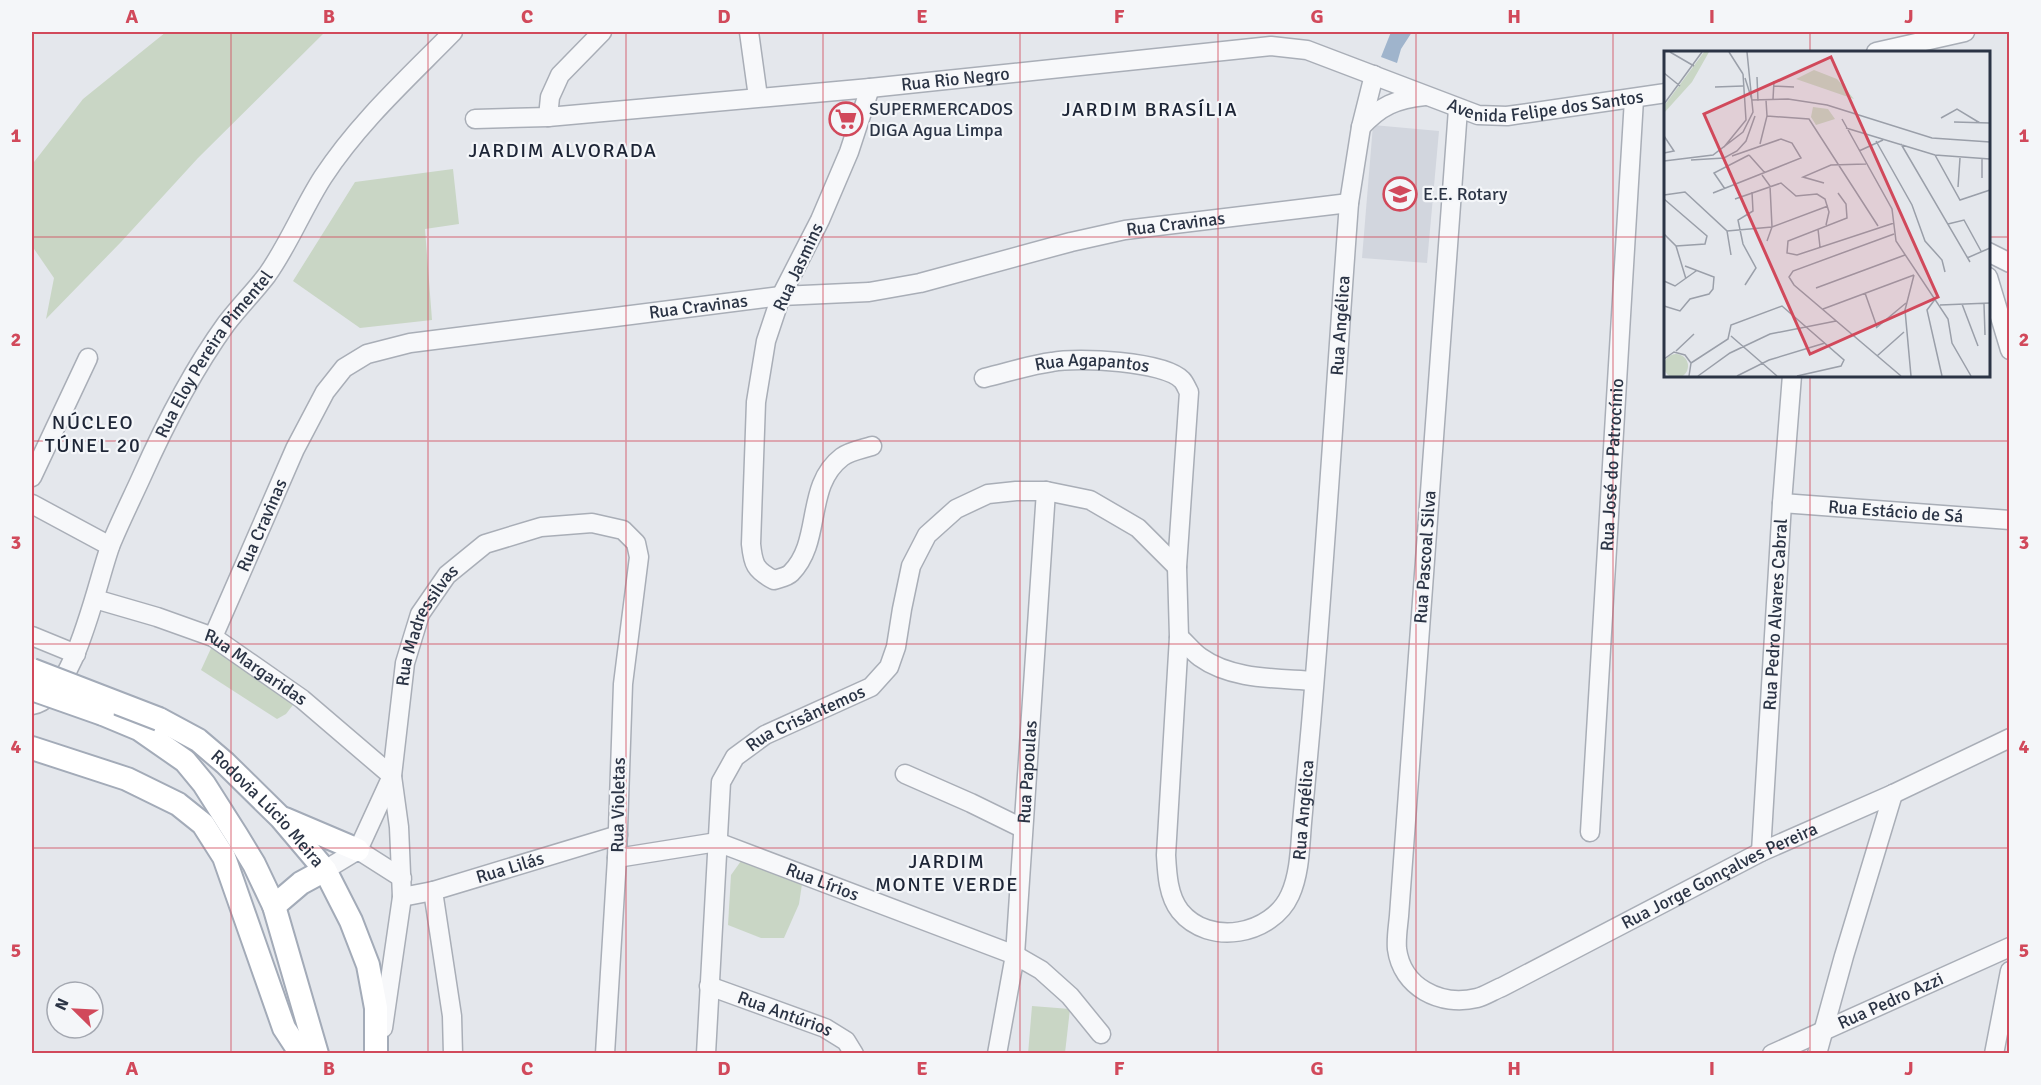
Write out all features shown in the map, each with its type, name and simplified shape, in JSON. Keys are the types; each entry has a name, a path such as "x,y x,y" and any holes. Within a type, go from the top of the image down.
{"main road":[{"name":"Rodovia Lúcio Meira","path":"32,670 159,719 198,740 281,818 325,870 351,921 368,965 376,1008 378,1053"},
{"name":"Rodovia Lúcio Meira","path":"32,689 139,729 185,761 204,784 254,864 274,906 317,1053"},
{"path":"32,748 127,779 178,804 202,824 224,857 284,1028 301,1053"},
{"path":"204,784 223,823 232,857 238,898"},
{"path":"281,818 358,850"},
{"path":"274,906 301,883 325,870"}],"street":[{"name":"Rua Eloy Pereira Pimentel","path":"32,705 40,704 53,693 76,654 110,546 160,434 200,361 267,274 323,177 361,127 453,32"},
{"path":"548,117 550,97 560,75 602,32"},
{"path":"749,32 758,97"},
{"path":"1880,51 1965,32"},
{"name":"Rua Rio Negro","path":"475,119 548,117 870,88 1271,46 1307,50 1426,96"},
{"name":"Rua Angélica","path":"1189,392 1177,567 1179,637 1166,855 1168,885 1180,911 1200,927 1221,934 1252,929 1276,915 1290,895 1299,864 1349,203 1361,127 1374,75"},
{"name":"Rua Jasmins","path":"870,88 849,152 820,220 781,296 765,341 756,402 751,544 753,562 762,573 774,580 790,574 802,558 819,490 829,469 844,456 872,446"},
{"name":"Avenida Felipe dos Santos","path":"1426,96 1478,115 1507,116 1664,93"},
{"path":"1361,127 1373,113 1388,104 1426,96"},
{"name":"Rua José do Patrocínio","path":"1590,832 1634,99"},
{"name":"Rua Pascoal Silva","path":"1427,994 1407,977 1397,949 1458,109"},
{"name":"Rua Cravinas","path":"213,637 295,449 325,392 344,368 367,354 410,343 781,296 869,292 920,283 1071,242 1125,230 1349,203"},
{"path":"1990,253 2010,263"},
{"path":"1990,280 2010,350"},
{"path":"32,477 88,358"},
{"name":"Rua Agapantos","path":"984,378 1052,361 1084,359 1149,366 1167,371 1182,380 1189,392"},
{"name":"Rua Pedro Alvares Cabral","path":"1761,852 1792,376"},
{"name":"Rua Crisântemos","path":"706,1053 721,782 735,757 765,735 871,687 888,668 897,647 911,566 927,535 956,509 988,494 1046,491 1090,500 1138,528 1177,567"},
{"name":"Rua Papoulas","path":"997,1053 1015,955 1046,491"},
{"name":"Rua Estácio de Sá","path":"1782,503 2010,520"},
{"path":"32,504 110,546"},
{"name":"Rua Madressilvas","path":"378,1053 402,897 392,776 405,663 420,614 447,575 485,544 541,527 592,524 623,530 636,543 639,557"},
{"name":"Rua Violetas","path":"605,1053 617,858 623,684 639,557"},
{"name":"Rua Margaridas","path":"95,599 213,637 302,699 392,776"},
{"path":"32,636 76,654"},
{"path":"1179,637 1200,657 1227,670 1253,677 1314,681"},
{"name":"Rua Jorge Gonçalves Pereira","path":"1427,994 1450,999 1476,998 1502,987 1761,852 1893,794 2010,738"},
{"path":"905,774 1022,828"},
{"path":"325,870 358,850 392,776"},
{"path":"1817,1053 1893,794"},
{"name":"Rua Lilás","path":"402,897 433,891 618,835"},
{"name":"Rua Lírios","path":"617,858 717,842 1015,955 1049,976 1070,996 1101,1034"},
{"path":"358,850 402,878"},
{"path":"433,891 452,1016 453,1053"},
{"name":"Rua Pedro Azzi","path":"1772,1053 2010,947"},
{"path":"1994,1053 2010,971"},
{"name":"Rua Antúrios","path":"710,986 825,1028 846,1041 854,1053"}],"shaded area":[{"name":"E.E. Rotary","path":"1373,125 1439,131 1427,263 1362,258"}],"green space":[{"path":"166,32 325,32 198,158 46,319 54,278 32,246 32,170 34,162 83,99"},
{"path":"453,169 459,224 425,229 432,320 360,328 293,281 355,182"},
{"path":"213,644 296,701 286,714 277,719 201,670"},
{"path":"741,861 802,884 799,904 784,938 761,938 728,925 731,875"},
{"path":"1032,1006 1070,1009 1065,1053 1028,1054"}],"water":[{"path":"1391,32 1412,32 1401,49 1397,63 1381,57"}],"place":[{"name":"SUPERMERCADOS DIGA Agua Limpa","path":"846,119"},
{"name":"E.E. Rotary","path":"1400,194"}],"district":[{"name":"JARDIM BRASÍLIA","path":"1150,109"},
{"name":"JARDIM ALVORADA","path":"563,150"},
{"name":"NÚCLEO TÚNEL 20","path":"93,434"},
{"name":"JARDIM MONTE VERDE","path":"947,872"}]}
